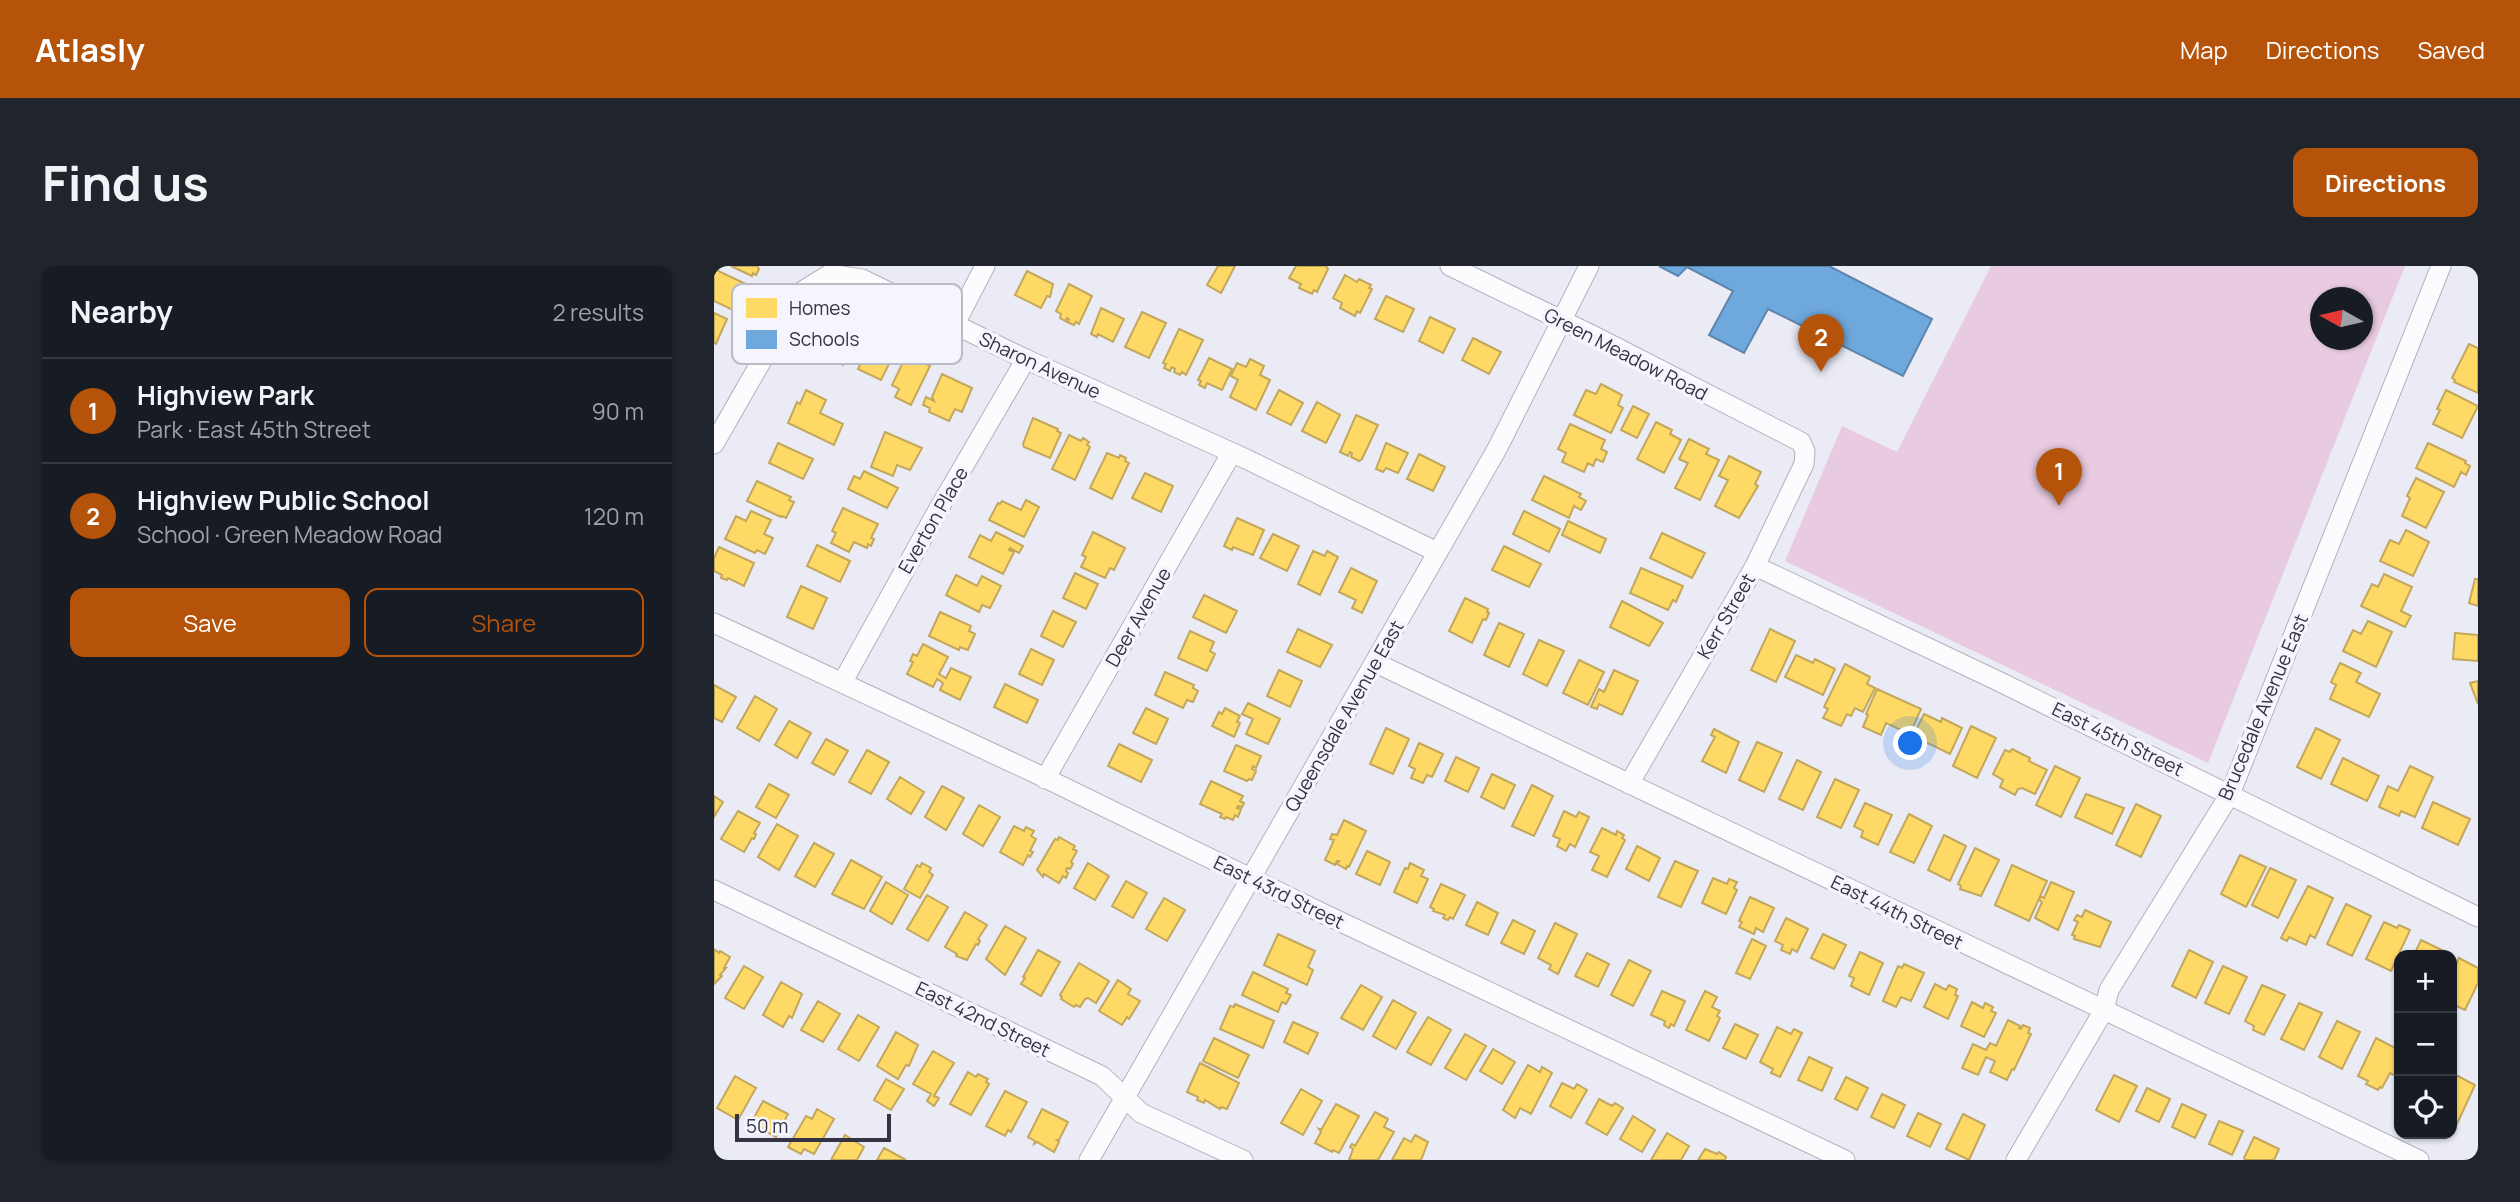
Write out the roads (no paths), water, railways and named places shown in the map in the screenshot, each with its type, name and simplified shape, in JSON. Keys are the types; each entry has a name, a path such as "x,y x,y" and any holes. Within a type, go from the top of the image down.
{"street":[{"path":"962,310 985,266"},
{"name":"Green Meadow Road","path":"1450,266 1801,442"},
{"name":"Queensdale Avenue East","path":"1089,1160 1497,449 1589,266"},
{"name":"Brucedale Avenue East","path":"2016,1160 2104,1010 2109,990 2230,794 2441,266"},
{"name":"Sharon Avenue","path":"814,284 830,274 862,279 872,284"},
{"name":"Sharon Avenue","path":"962,327 1437,552"},
{"name":"Everton Place","path":"842,683 1026,359"},
{"name":"Sharon Avenue","path":"714,444 760,364"},
{"name":"Kerr Street","path":"1629,784 1755,566 1804,464 1805,452 1801,442"},
{"name":"Deer Avenue","path":"1045,779 1231,454"},
{"name":"East 45th Street","path":"1755,566 2008,686 2478,917"},
{"name":"East 43rd Street","path":"714,623 1845,1160"},
{"name":"East 44th Street","path":"1376,663 2419,1160"},
{"name":"East 42nd Street","path":"714,890 1102,1076 1141,1113 1243,1160"}],"place":[{"name":"Highview Public School","path":"1821,372"},
{"name":"Highview Park","path":"2059,506"}]}
